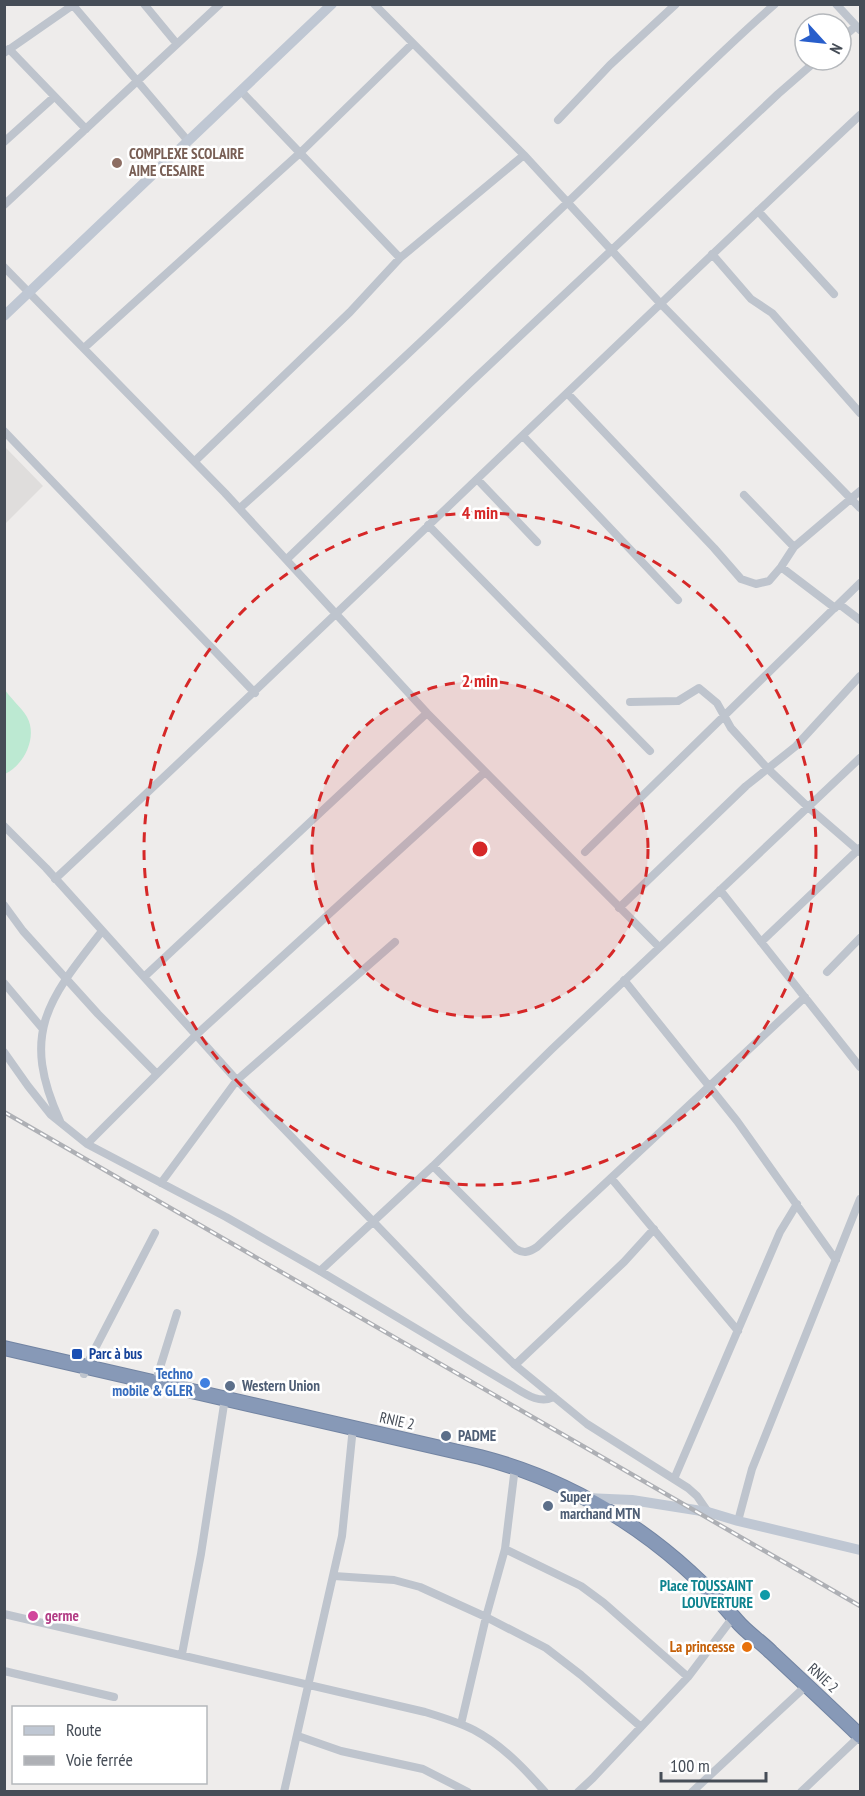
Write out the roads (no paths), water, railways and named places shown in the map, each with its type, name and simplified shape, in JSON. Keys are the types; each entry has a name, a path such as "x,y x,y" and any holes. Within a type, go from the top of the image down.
{"highway":[{"name":"RNIE 2","path":"4,1348 85,1370 353,1431 551,1481 624,1520 652,1540 860,1736"},
{"name":"RNIE 2","path":"4,1356 85,1370"}],"main road":[{"path":"4,316 332,4"},
{"path":"581,1499 632,1500 708,1512 861,1550"}],"street":[{"path":"144,4 177,44"},
{"path":"4,205 220,4"},
{"path":"374,4 524,155 660,303 861,508"},
{"path":"558,120 610,65 676,4"},
{"path":"240,508 568,201 717,55 775,4"},
{"path":"836,4 858,28"},
{"path":"86,129 7,51 72,5 188,141"},
{"path":"84,348 301,152 412,44"},
{"path":"287,559 470,382 803,72"},
{"path":"241,91 400,258"},
{"path":"4,142 54,97"},
{"path":"55,879 255,693 660,303 861,115"},
{"path":"195,461 350,312 400,258 524,155"},
{"path":"758,211 834,294"},
{"path":"712,254 751,299 772,313 861,412"},
{"path":"4,267 240,508 426,713 658,947"},
{"path":"567,393 741,579 756,584 769,581 782,567 794,547 861,490"},
{"path":"4,431 255,693"},
{"path":"523,436 678,600"},
{"path":"477,479 537,542"},
{"path":"744,495 794,547"},
{"path":"428,525 650,751"},
{"path":"782,567 861,620"},
{"path":"585,852 861,583"},
{"path":"619,908 746,786 796,746 861,676"},
{"path":"630,702 678,701 699,688 717,703 730,728 768,769 808,807 860,850 761,942"},
{"path":"144,977 426,713"},
{"path":"320,1271 433,1166 658,947 861,758"},
{"path":"87,1144 196,1035 485,772"},
{"path":"4,826 237,1080 514,1365 606,1437 697,1496 708,1512"},
{"path":"720,890 861,1067"},
{"path":"4,905 23,931 98,1014 157,1074"},
{"path":"62,1125 47,1091 42,1055 42,1028 53,1000 66,977 102,931"},
{"path":"827,972 861,938"},
{"path":"161,1183 237,1080 394,942"},
{"path":"624,980 737,1121 836,1260"},
{"path":"4,982 42,1028"},
{"path":"433,1166 516,1249 529,1252 805,997"},
{"path":"4,1052 28,1086 62,1125 87,1144 320,1271 519,1389 540,1400 546,1401 554,1397"},
{"path":"611,1178 738,1331"},
{"path":"738,1521 752,1469 861,1199"},
{"path":"674,1479 780,1232 796,1204"},
{"path":"514,1365 617,1269 654,1229"},
{"path":"85,1370 154,1233"},
{"path":"154,1386 177,1313"},
{"path":"182,1654 201,1554 224,1402"},
{"path":"284,1791 342,1536 353,1431"},
{"path":"461,1724 486,1617 505,1549 514,1471"},
{"path":"505,1549 581,1586 604,1603 688,1677"},
{"path":"334,1575 394,1580 420,1587 486,1617 546,1648 641,1727"},
{"path":"4,1614 425,1712 461,1724 497,1745 545,1791"},
{"path":"578,1791 688,1677 734,1618"},
{"path":"4,1671 114,1697"},
{"path":"692,1791 806,1686"},
{"path":"298,1736 341,1751 423,1769 468,1791"},
{"path":"801,1791 860,1736"}],"railway":[{"path":"4,1112 860,1606"}],"place":[{"name":"COMPLEXE SCOLAIRE AIME CESAIRE","path":"117,163"},
{"name":"Parc à bus","path":"77,1354"},
{"name":"Techno mobile & GLER","path":"205,1383"},
{"name":"Western Union","path":"230,1386"},
{"name":"PADME","path":"446,1436"},
{"name":"Super marchand MTN","path":"548,1506"},
{"name":"Place TOUSSAINT LOUVERTURE","path":"765,1595"},
{"name":"germe","path":"33,1616"},
{"name":"La princesse","path":"747,1647"}]}
